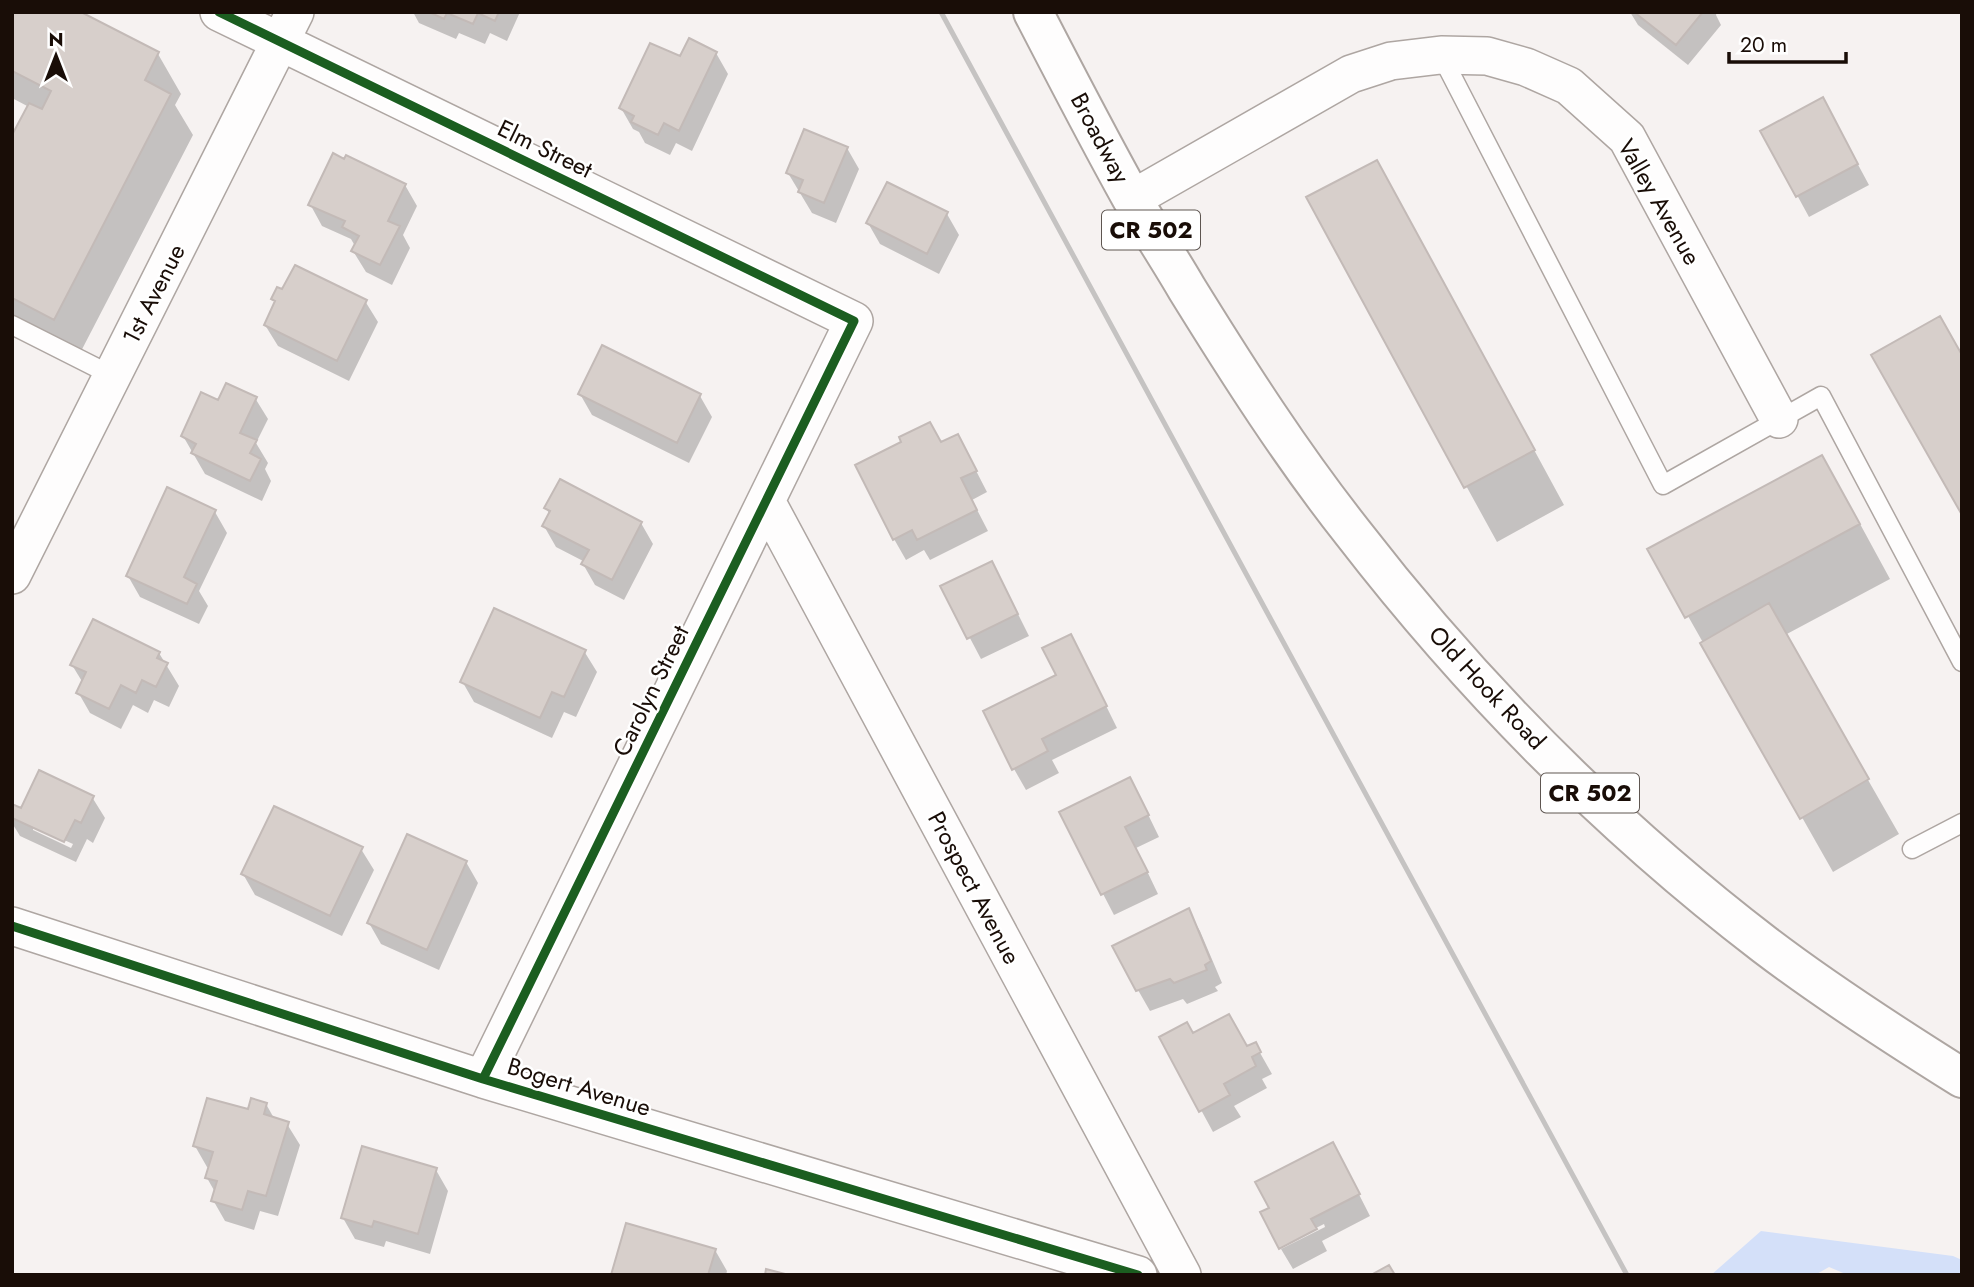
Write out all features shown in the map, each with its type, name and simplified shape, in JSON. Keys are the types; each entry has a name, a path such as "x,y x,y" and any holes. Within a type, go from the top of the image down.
{"main road":[{"name":"Broadway","path":"1033,12 1132,199 1230,358 1284,439"},
{"name":"Old Hook Road","path":"1284,439 1353,533 1452,653 1532,738 1645,845 1765,945 1892,1035 1962,1078"}],"street":[{"name":"Elm Street","path":"219,12 288,27 854,321"},
{"name":"1st Avenue","path":"12,575 288,27"},
{"name":"Valley Avenue","path":"1132,199 1351,74 1391,61 1441,55 1487,56 1526,67 1569,86 1627,138 1779,419"},
{"name":"Carolyn Street","path":"483,1079 854,321"},
{"name":"Prospect Avenue","path":"766,501 1182,1275"},
{"name":"Bogert Avenue","path":"12,926 483,1079 1138,1275"}],"lane":[{"path":"1441,55 1664,485 1821,396 1962,662"},
{"path":"12,326 113,376"},
{"path":"1912,849 1962,823"}],"water":[{"path":"1761,1231 1953,1256 1962,1260 1962,1275 1848,1275 1829,1267 1815,1275 1711,1275"}],"building":[{"path":"12,12 81,12 159,52 145,80 171,94 54,320 12,298 12,135 29,103 42,109 51,91 12,71"},
{"path":"429,12 499,12 495,21 478,13 473,24 447,13 444,19"},
{"path":"1634,12 1703,12 1676,45"},
{"path":"689,38 717,52 679,131 664,123 658,135 631,122 634,116 619,108 650,43 680,56"},
{"path":"1823,97 1858,164 1796,197 1760,131"},
{"path":"804,129 848,147 824,203 798,192 803,180 786,173"},
{"path":"333,153 344,159 346,155 406,184 388,221 400,226 380,265 351,251 359,236 342,227 345,221 308,205"},
{"path":"1377,160 1535,450 1464,488 1306,197"},
{"path":"887,182 948,212 927,254 866,223"},
{"path":"295,265 367,300 337,361 264,325 275,301 271,299 277,287 282,289"},
{"path":"1940,316 1962,355 1962,515 1871,355"},
{"path":"602,345 701,394 677,443 578,394"},
{"path":"226,383 257,397 240,433 257,440 250,453 261,459 250,481 191,453 196,444 181,436 201,392 218,400"},
{"path":"930,422 941,442 958,434 977,471 961,478 977,510 917,540 912,530 893,540 855,465 901,442 899,437"},
{"path":"1822,455 1860,524 1685,618 1647,549"},
{"path":"560,479 642,522 612,580 581,564 589,550 542,526 550,511 544,508"},
{"path":"167,487 216,510 184,577 197,584 187,604 126,576"},
{"path":"992,561 1018,614 967,639 940,586"},
{"path":"1769,603 1869,779 1800,819 1700,643"},
{"path":"494,608 586,650 564,697 552,692 540,718 460,682"},
{"path":"93,619 160,652 157,658 168,663 156,687 142,680 136,693 121,685 109,709 76,693 86,672 70,665"},
{"path":"1071,634 1107,706 1042,739 1048,751 1012,770 983,711 1056,675 1042,648"},
{"path":"39,770 94,796 81,823 75,820 64,842 12,818 12,804 21,808"},
{"path":"1130,777 1149,815 1125,827 1148,872 1101,895 1059,812"},
{"path":"274,806 363,847 330,916 241,874"},
{"path":"407,834 467,861 427,950 367,923"},
{"path":"1189,908 1211,961 1205,965 1207,970 1174,983 1170,979 1136,991 1112,946"},
{"path":"1229,1014 1247,1046 1256,1042 1261,1052 1252,1057 1256,1066 1224,1084 1230,1095 1199,1112 1159,1037 1187,1022 1193,1033"},
{"path":"207,1098 248,1109 251,1098 267,1103 264,1114 289,1122 266,1196 248,1191 242,1210 211,1201 217,1181 205,1178 213,1152 193,1146"},
{"path":"1333,1142 1360,1194 1311,1219 1317,1229 1279,1249 1260,1212 1269,1208 1255,1182"},
{"path":"362,1146 437,1168 418,1234 374,1221 372,1227 341,1218"},
{"path":"626,1223 716,1249 708,1275 611,1275"},
{"path":"1389,1265 1395,1275 1371,1275"},
{"path":"766,1269 789,1275 765,1275"}],"railway":[{"path":"941,12 1627,1275"}],"cycle path":[{"path":"219,12 854,321 483,1079"},
{"path":"12,926 483,1079 1138,1275"}]}
